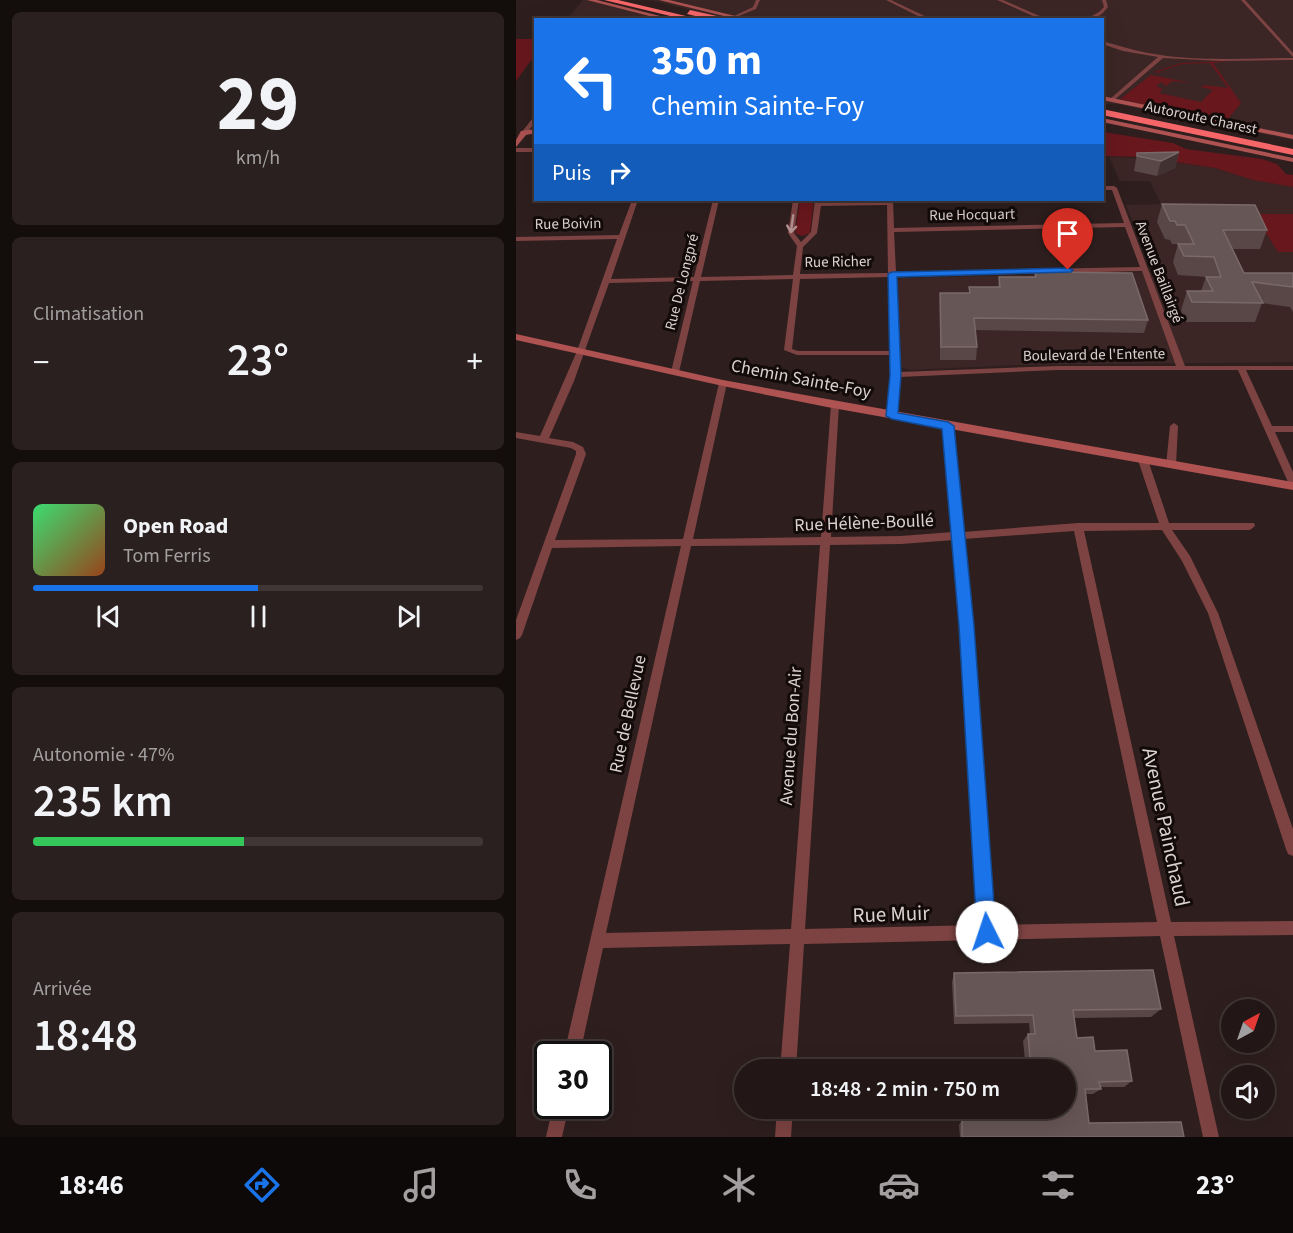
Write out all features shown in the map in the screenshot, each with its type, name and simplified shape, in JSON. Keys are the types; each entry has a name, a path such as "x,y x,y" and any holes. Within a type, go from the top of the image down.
{"highway":[{"path":"608,0 693,18"},
{"path":"619,0 694,18"},
{"path":"638,0 660,2 716,18"},
{"name":"Autoroute Charest","path":"1107,103 1293,145"},
{"name":"Autoroute Charest","path":"1104,112 1293,152"}],"street":[{"path":"590,0 666,18"},
{"path":"736,16 755,8 758,0"},
{"path":"888,0 927,18"},
{"path":"999,0 1042,18"},
{"path":"1091,18 1104,12 1106,7 1104,0"},
{"path":"1243,0 1293,58"},
{"path":"660,2 743,18"},
{"path":"1104,43 1161,57 1293,58"},
{"path":"1107,103 1147,72 1161,57"},
{"path":"1167,64 1197,59"},
{"path":"1147,72 1159,67"},
{"path":"1107,103 1293,137"},
{"path":"516,145 534,119"},
{"path":"1104,120 1293,160"},
{"path":"524,133 534,131"},
{"path":"516,150 534,150"},
{"name":"Avenue Baillairgé","path":"1104,188 1114,188 1181,367"},
{"path":"543,440 583,351 635,201"},
{"name":"Rue De Longpré","path":"675,372 716,201"},
{"path":"796,201 790,233 800,246"},
{"path":"892,416 895,375 890,201 817,202 814,233 800,246 788,350 797,353 894,353"},
{"name":"Rue Hocquart","path":"890,230 1126,225"},
{"name":"Rue Boivin","path":"516,239 621,237"},
{"name":"Rue Richer","path":"606,281 1143,268"},
{"name":"Chemin Sainte-Foy","path":"516,336 723,383 892,416 1293,484"},
{"name":"Boulevard de l'Entente","path":"895,375 1181,367 1293,368"},
{"path":"1241,368 1293,484"},
{"name":"Rue de Bellevue","path":"575,1041 723,383"},
{"name":"Avenue du Bon-Air","path":"789,1059 835,405"},
{"path":"948,426 987,932"},
{"path":"1172,465 1174,426"},
{"path":"1270,429 1293,429"},
{"path":"516,435 579,449 580,457 516,635"},
{"path":"1143,460 1164,525 1186,559 1213,613 1293,849"},
{"name":"Rue Hélène-Boullé","path":"550,544 689,541 824,542 958,536 1078,527 1250,526"},
{"name":"Avenue Painchaud","path":"1078,527 1211,1137"},
{"name":"Rue Muir","path":"598,941 1293,928"},
{"path":"554,1137 558,1119"},
{"path":"783,1137 784,1119"}],"shaded area":[{"path":"583,0 590,0 665,18 568,18"},
{"path":"649,0 1293,0 1293,140 1118,104 1104,104 1104,18 726,18"},
{"path":"516,39 534,39 534,56 516,81"},
{"path":"1231,61 1213,63 1241,103 1228,119 1232,121 1229,124 1120,99 1151,75 1192,83 1172,81 1166,86 1161,82 1156,86 1163,89 1159,93 1201,102 1213,90 1201,87 1204,85 1228,88 1210,63 1182,64 1158,72 1161,74 1154,72 1181,63"},
{"path":"1104,132 1173,143 1186,149 1262,159 1277,164 1286,174 1293,175 1293,187 1253,180 1215,168 1141,157 1104,156"},
{"path":"1109,157 1141,158 1215,168 1253,180 1293,187 1293,362 1016,365 909,370 901,367 898,281 901,278 1153,272 1126,205 1161,204 1150,181 1120,181"},
{"path":"800,201 814,201 810,233 802,236 795,233"},
{"path":"1254,214 1293,214 1293,252 1278,252"}],"building":[{"path":"1179,152 1161,161 1137,156 1137,153"},
{"path":"1162,204 1255,205 1267,230 1223,230 1244,273 1293,273 1293,287 1252,282 1263,303 1192,302 1187,291 1213,291 1206,277 1221,277 1214,257 1184,256 1178,244 1194,244 1185,225 1177,225 1175,221 1170,221"},
{"path":"1035,272 1132,273 1148,320 974,318 977,347 941,347 940,293 970,293 969,287 1000,287 999,277 1036,277"},
{"path":"1153,970 1161,1009 1073,1010 1077,1038 1093,1037 1095,1051 1127,1050 1132,1081 1099,1082 1101,1089 1085,1089 1089,1123 1181,1122 1184,1137 962,1137 962,1120 1076,1119 1076,1059 1030,1059 1028,1034 1035,1034 1033,1015 956,1016 954,973"}],"route":[{"path":"987,932 967,626 948,426 892,416 895,375 892,274 1068,270"}]}
